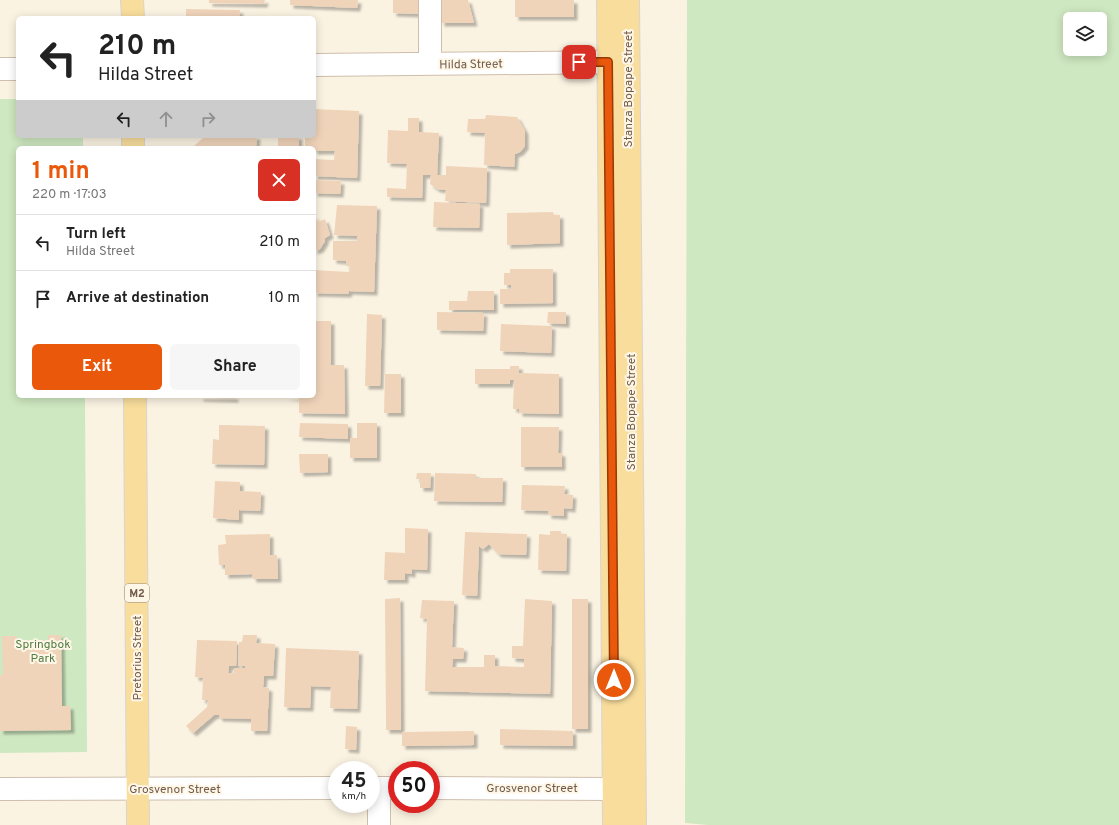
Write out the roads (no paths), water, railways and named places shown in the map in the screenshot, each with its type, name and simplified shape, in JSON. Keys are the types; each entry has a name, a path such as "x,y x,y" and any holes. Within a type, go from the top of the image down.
{"main road":[{"path":"132,0 132,16"},
{"name":"Stanza Bopape Street","path":"608,0 618,62 624,788 634,825"},
{"name":"Stanza Bopape Street","path":"618,62 628,0"},
{"name":"Pretorius Street","path":"135,398 138,825"},
{"name":"Stanza Bopape Street","path":"614,825 624,788"}],"street":[{"path":"430,0 430,64"},
{"name":"Hilda Street","path":"316,66 618,62"},
{"path":"0,69 16,69"},
{"name":"Grosvenor Street","path":"4,788 328,788"},
{"path":"379,825 382,788"},
{"name":"Grosvenor Street","path":"440,788 624,788"}],"park label":[{"name":"Springbok Park","path":"43,651"}]}
